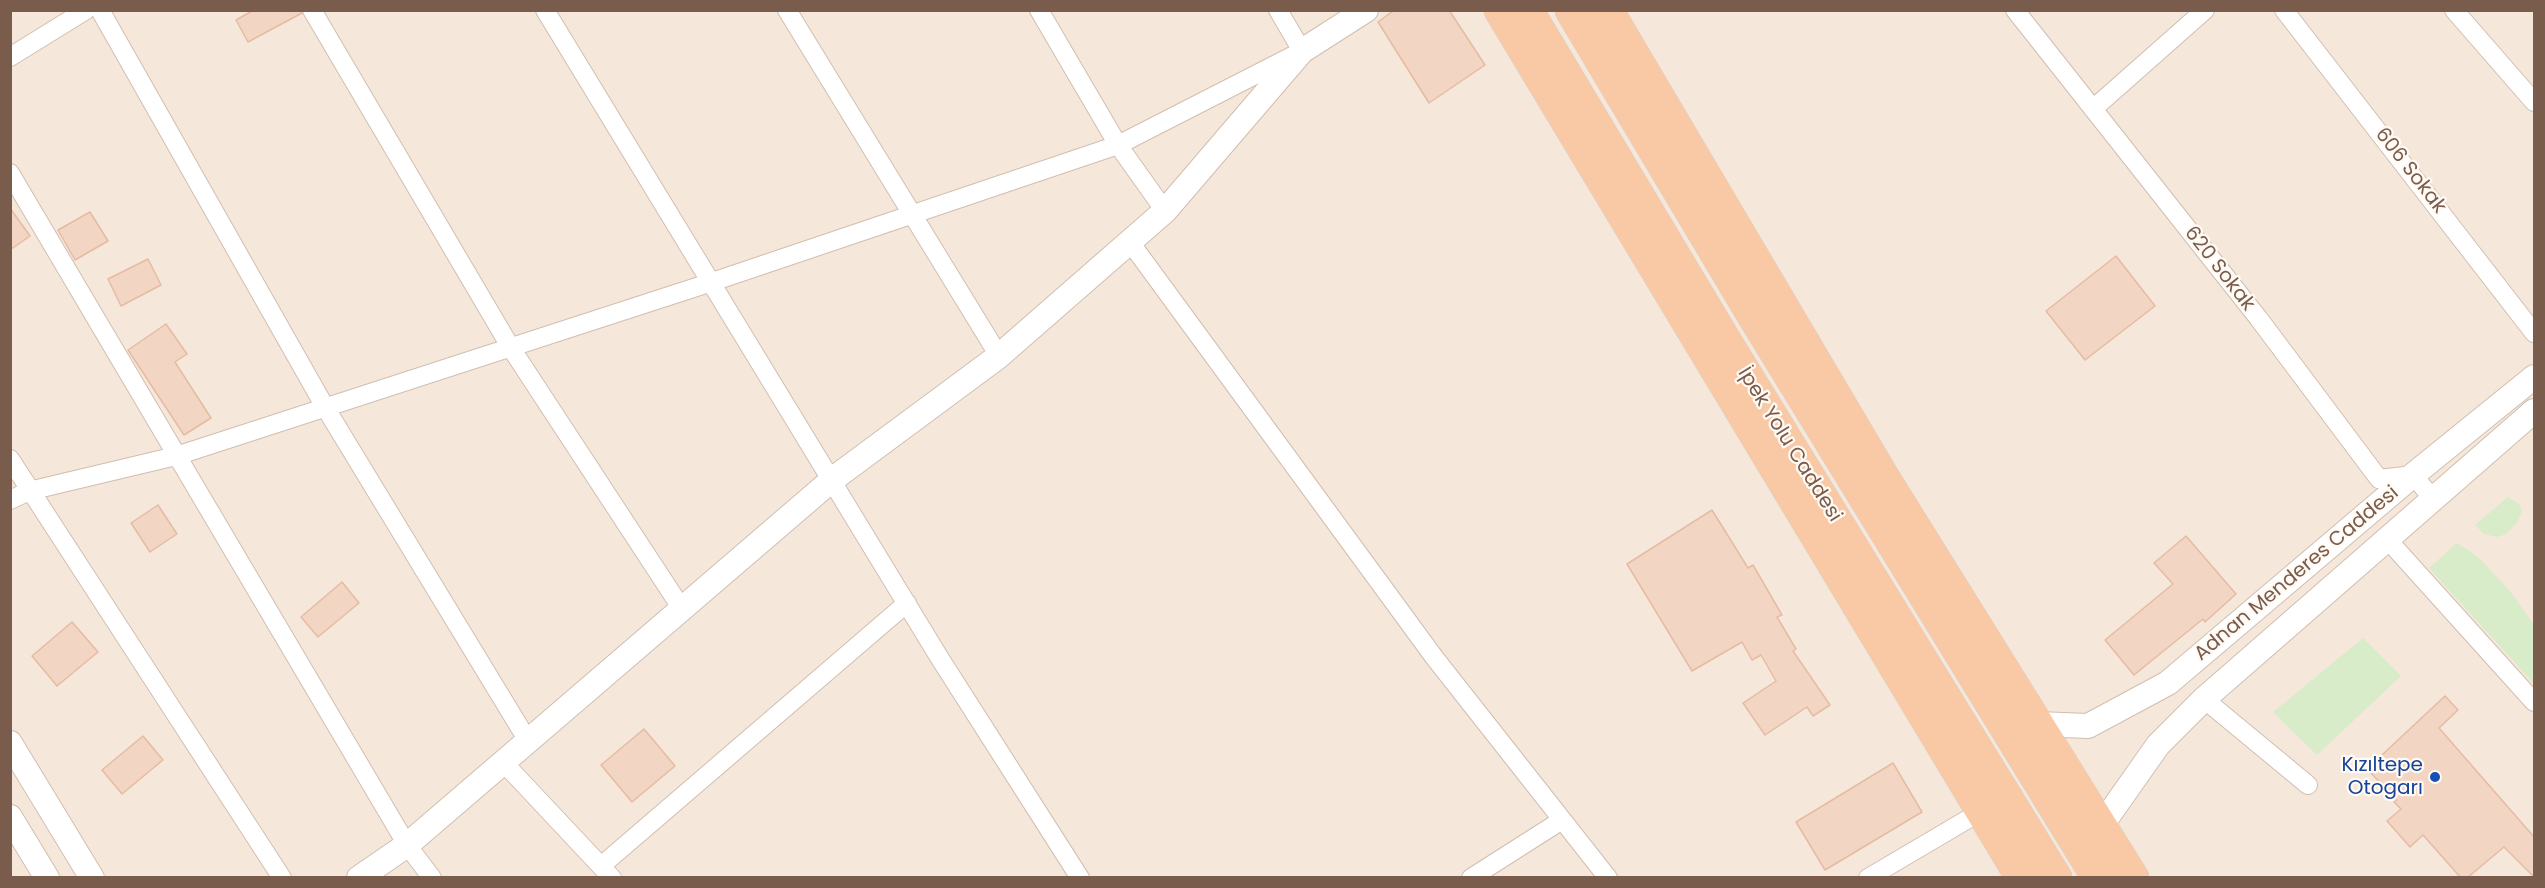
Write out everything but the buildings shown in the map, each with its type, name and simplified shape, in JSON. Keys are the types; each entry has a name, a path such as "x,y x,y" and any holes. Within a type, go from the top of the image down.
{"highway":[{"path":"1500,10 1980,812 2022,878"},
{"name":"İpek Yolu Caddesi","path":"1527,10 1726,342 2056,878"},
{"name":"İpek Yolu Caddesi","path":"1571,10 1760,327 2098,878"},
{"path":"1606,10 1882,475 2133,878"}],"street":[{"path":"10,57 86,10"},
{"path":"100,10 325,407 528,741"},
{"path":"312,10 511,348 682,609"},
{"path":"545,10 907,603 1080,878"},
{"path":"787,10 999,357"},
{"path":"1039,10 1118,145 1165,211"},
{"path":"1278,10 1302,51"},
{"path":"10,500 29,491 176,456 712,282 1118,145 1302,51 1366,10"},
{"name":"620 Sokak","path":"2015,10 2259,319 2379,479 2413,475"},
{"path":"2093,109 2205,10"},
{"name":"606 Sokak","path":"2284,10 2535,333"},
{"path":"2454,10 2535,102"},
{"path":"359,878 407,845 833,479 999,357 1165,211 1302,51"},
{"path":"10,173 407,845 432,878"},
{"path":"1130,242 1427,647 1608,878"},
{"name":"Adnan Menderes Caddesi","path":"2038,724 2088,726 2168,683 2413,475 2535,376"},
{"name":"Adnan Menderes Caddesi","path":"2101,826 2158,746 2204,699 2535,411"},
{"path":"10,459 282,878"},
{"path":"2413,475 2433,499"},
{"path":"2387,539 2535,702"},
{"path":"503,762 606,872 907,603"},
{"path":"2204,699 2308,785"},
{"path":"10,743 92,878"},
{"path":"1868,878 1980,812"},
{"path":"10,817 47,878"},
{"path":"1471,878 1562,820"}],"shaded area":[{"path":"11,11 2534,11 2534,877 11,877"}],"green space":[{"path":"2508,497 2519,504 2522,511 2517,523 2506,534 2497,537 2484,534 2475,525"},
{"path":"2457,543 2477,556 2510,591 2534,625 2534,684 2429,568"},
{"path":"2363,638 2401,676 2317,755 2273,712"}],"place":[{"name":"Kızıltepe Otogarı","path":"2435,777"}]}
